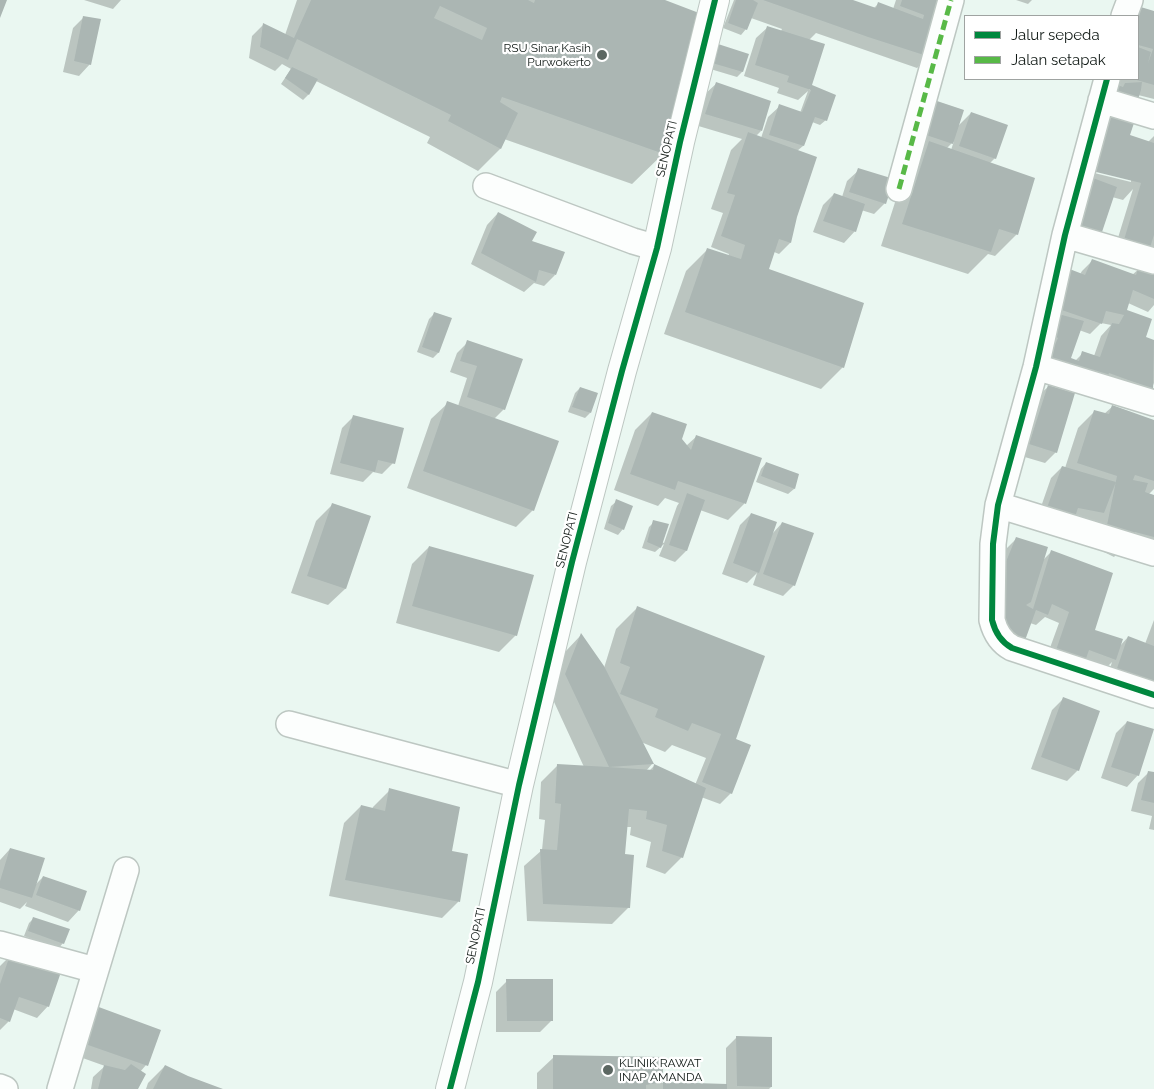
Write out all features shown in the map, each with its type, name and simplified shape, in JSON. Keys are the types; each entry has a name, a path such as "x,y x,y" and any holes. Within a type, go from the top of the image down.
{"street":[{"name":"SENOPATI","path":"450,1089 478,982 519,785 577,543 622,371 657,248 680,142 715,0"},
{"path":"899,189 951,0"},
{"path":"1124,15 1130,0"},
{"path":"1154,116 1104,89 1066,235 1036,367 998,505 993,544 992,620 994,628 1004,644 1012,648 1154,695"},
{"path":"486,186 633,241 657,248"},
{"path":"1066,235 1154,261"},
{"path":"1036,367 1154,403"},
{"path":"998,505 1154,553"},
{"path":"289,724 519,785"},
{"path":"60,1089 126,870"},
{"path":"0,944 95,970"},
{"path":"0,1087 6,1089"}],"building":[{"path":"0,0 7,0 0,18"},
{"path":"311,0 528,0 534,3 535,0 665,0 699,13 664,154 502,97 500,102 518,113 501,149 448,121 451,115 297,39 288,60 260,47 263,23 294,38","holes":["440,6 487,28 482,40 434,18"]},
{"path":"736,0 753,0 758,3 747,30 728,23"},
{"path":"763,0 853,0 876,8 878,2 923,19 924,15 900,6 902,0 947,0 930,57"},
{"path":"1134,5 1154,11 1154,85 1136,80 1139,80 1139,47 1151,52 1148,63 1153,49 1139,45 1139,15 1129,15"},
{"path":"83,16 101,19 91,65 74,61"},
{"path":"767,26 825,44 812,85 836,95 827,121 815,117 804,146 769,135 779,104 802,112 811,90 787,82 789,76 755,65"},
{"path":"718,44 749,54 743,72 712,63"},
{"path":"292,67 318,79 309,95 285,78"},
{"path":"716,82 771,101 762,131 705,114"},
{"path":"1142,82 1136,106 1109,92 1112,83 1123,87 1125,83"},
{"path":"934,100 964,110 953,144 923,134"},
{"path":"971,112 1008,125 996,159 959,146"},
{"path":"1101,113 1134,123 1130,135 1154,143 1154,235 1149,251 1123,243 1141,183 1084,169"},
{"path":"748,132 817,157 797,217 791,243 779,239 769,269 864,303 844,368 685,312 707,248 741,259 745,245 721,236 735,195 727,193"},
{"path":"929,141 1035,178 1018,235 999,229 991,252 902,224"},
{"path":"858,168 894,179 886,204 849,192"},
{"path":"1085,175 1117,187 1101,235 1069,223"},
{"path":"834,193 865,204 856,232 823,221"},
{"path":"498,212 537,232 532,241 565,252 556,275 539,270 536,282 481,253"},
{"path":"1092,259 1136,275 1139,266 1154,271 1154,299 1133,290 1127,310 1152,319 1146,337 1154,340 1153,389 1109,373 1106,383 1046,364 1058,338 1048,332 1055,313 1084,321 1071,358 1079,361 1082,351 1100,357 1112,323 1119,324 1124,315 1106,311 1102,324 1053,307 1067,268 1085,275"},
{"path":"434,312 452,318 439,353 422,347"},
{"path":"467,340 523,359 505,410 467,397 477,366 460,361"},
{"path":"1048,385 1075,393 1057,453 1029,444"},
{"path":"580,387 598,393 591,413 572,407"},
{"path":"447,401 559,441 534,511 423,471"},
{"path":"1112,405 1154,420 1154,481 1135,475 1133,480 1148,483 1145,492 1154,495 1154,537 1135,532 1132,541 1120,535 1121,529 1107,525 1117,476 1077,463 1094,410 1109,414"},
{"path":"652,412 687,424 682,439 691,450 696,435 762,458 746,504 678,481 675,490 630,474"},
{"path":"353,415 404,428 395,464 378,460 375,472 340,463"},
{"path":"766,462 799,474 795,489 761,476"},
{"path":"1062,466 1116,482 1104,513 1078,508 1072,526 1044,516"},
{"path":"687,493 705,500 687,551 669,545"},
{"path":"616,499 633,506 624,530 608,523"},
{"path":"332,503 371,516 346,589 307,576"},
{"path":"751,513 777,522 759,573 733,563"},
{"path":"653,520 669,524 661,548 647,542"},
{"path":"782,522 814,533 795,586 763,574"},
{"path":"1016,537 1048,547 1031,602 1026,605 1033,609 1051,550 1113,573 1095,630 1123,639 1116,660 1089,650 1082,670 1054,656 1069,612 1052,604 1048,615 1036,610 1023,646 1007,641 995,589"},
{"path":"429,546 534,575 517,636 412,606"},
{"path":"637,606 765,656 736,739 751,745 732,794 702,782 721,734 692,723 688,731 655,717 658,709 620,694 630,667 620,663"},
{"path":"581,633 604,666 654,764 609,767 565,674"},
{"path":"1128,636 1154,646 1154,690 1113,680"},
{"path":"1063,697 1100,711 1079,771 1041,757"},
{"path":"1127,721 1154,729 1139,776 1111,767"},
{"path":"557,764 653,770 654,764 706,788 683,858 662,851 667,825 646,819 647,811 629,809 625,854 634,855 630,908 543,904 540,849 557,850 561,804 555,803"},
{"path":"1148,771 1154,772 1154,803 1141,800"},
{"path":"389,788 460,807 452,851 468,854 460,902 345,880 361,805 385,811"},
{"path":"10,848 45,858 32,898 0,888 0,881"},
{"path":"43,876 87,891 80,911 36,895"},
{"path":"33,917 70,929 64,944 28,931"},
{"path":"10,955 61,972 49,1007 19,997 10,1022 0,1018 0,984"},
{"path":"506,979 553,979 553,1021 507,1021"},
{"path":"96,1006 161,1030 148,1066 88,1045"},
{"path":"736,1036 772,1037 772,1087 737,1086"},
{"name":"KLINIK RAWAT INAP AMANDA","path":"553,1055 663,1057 663,1082 646,1085 646,1089 553,1089"},
{"path":"131,1064 146,1074 138,1089 98,1089 104,1065 125,1070"},
{"path":"165,1065 188,1076 223,1089 153,1089"},
{"path":"663,1082 727,1084 727,1089 663,1089"}],"marked path":[{"path":"899,189 951,0"}],"cycle path":[{"path":"450,1089 478,982 519,785 572,562 622,371 657,248 680,142 715,0"},
{"path":"1107,80 1065,235 1036,367 998,505 993,544 992,620 999,636 1012,648 1154,695"}],"place":[{"name":"RSU Sinar Kasih Purwokerto","path":"602,55"},
{"name":"KLINIK RAWAT INAP AMANDA","path":"608,1070"}]}
